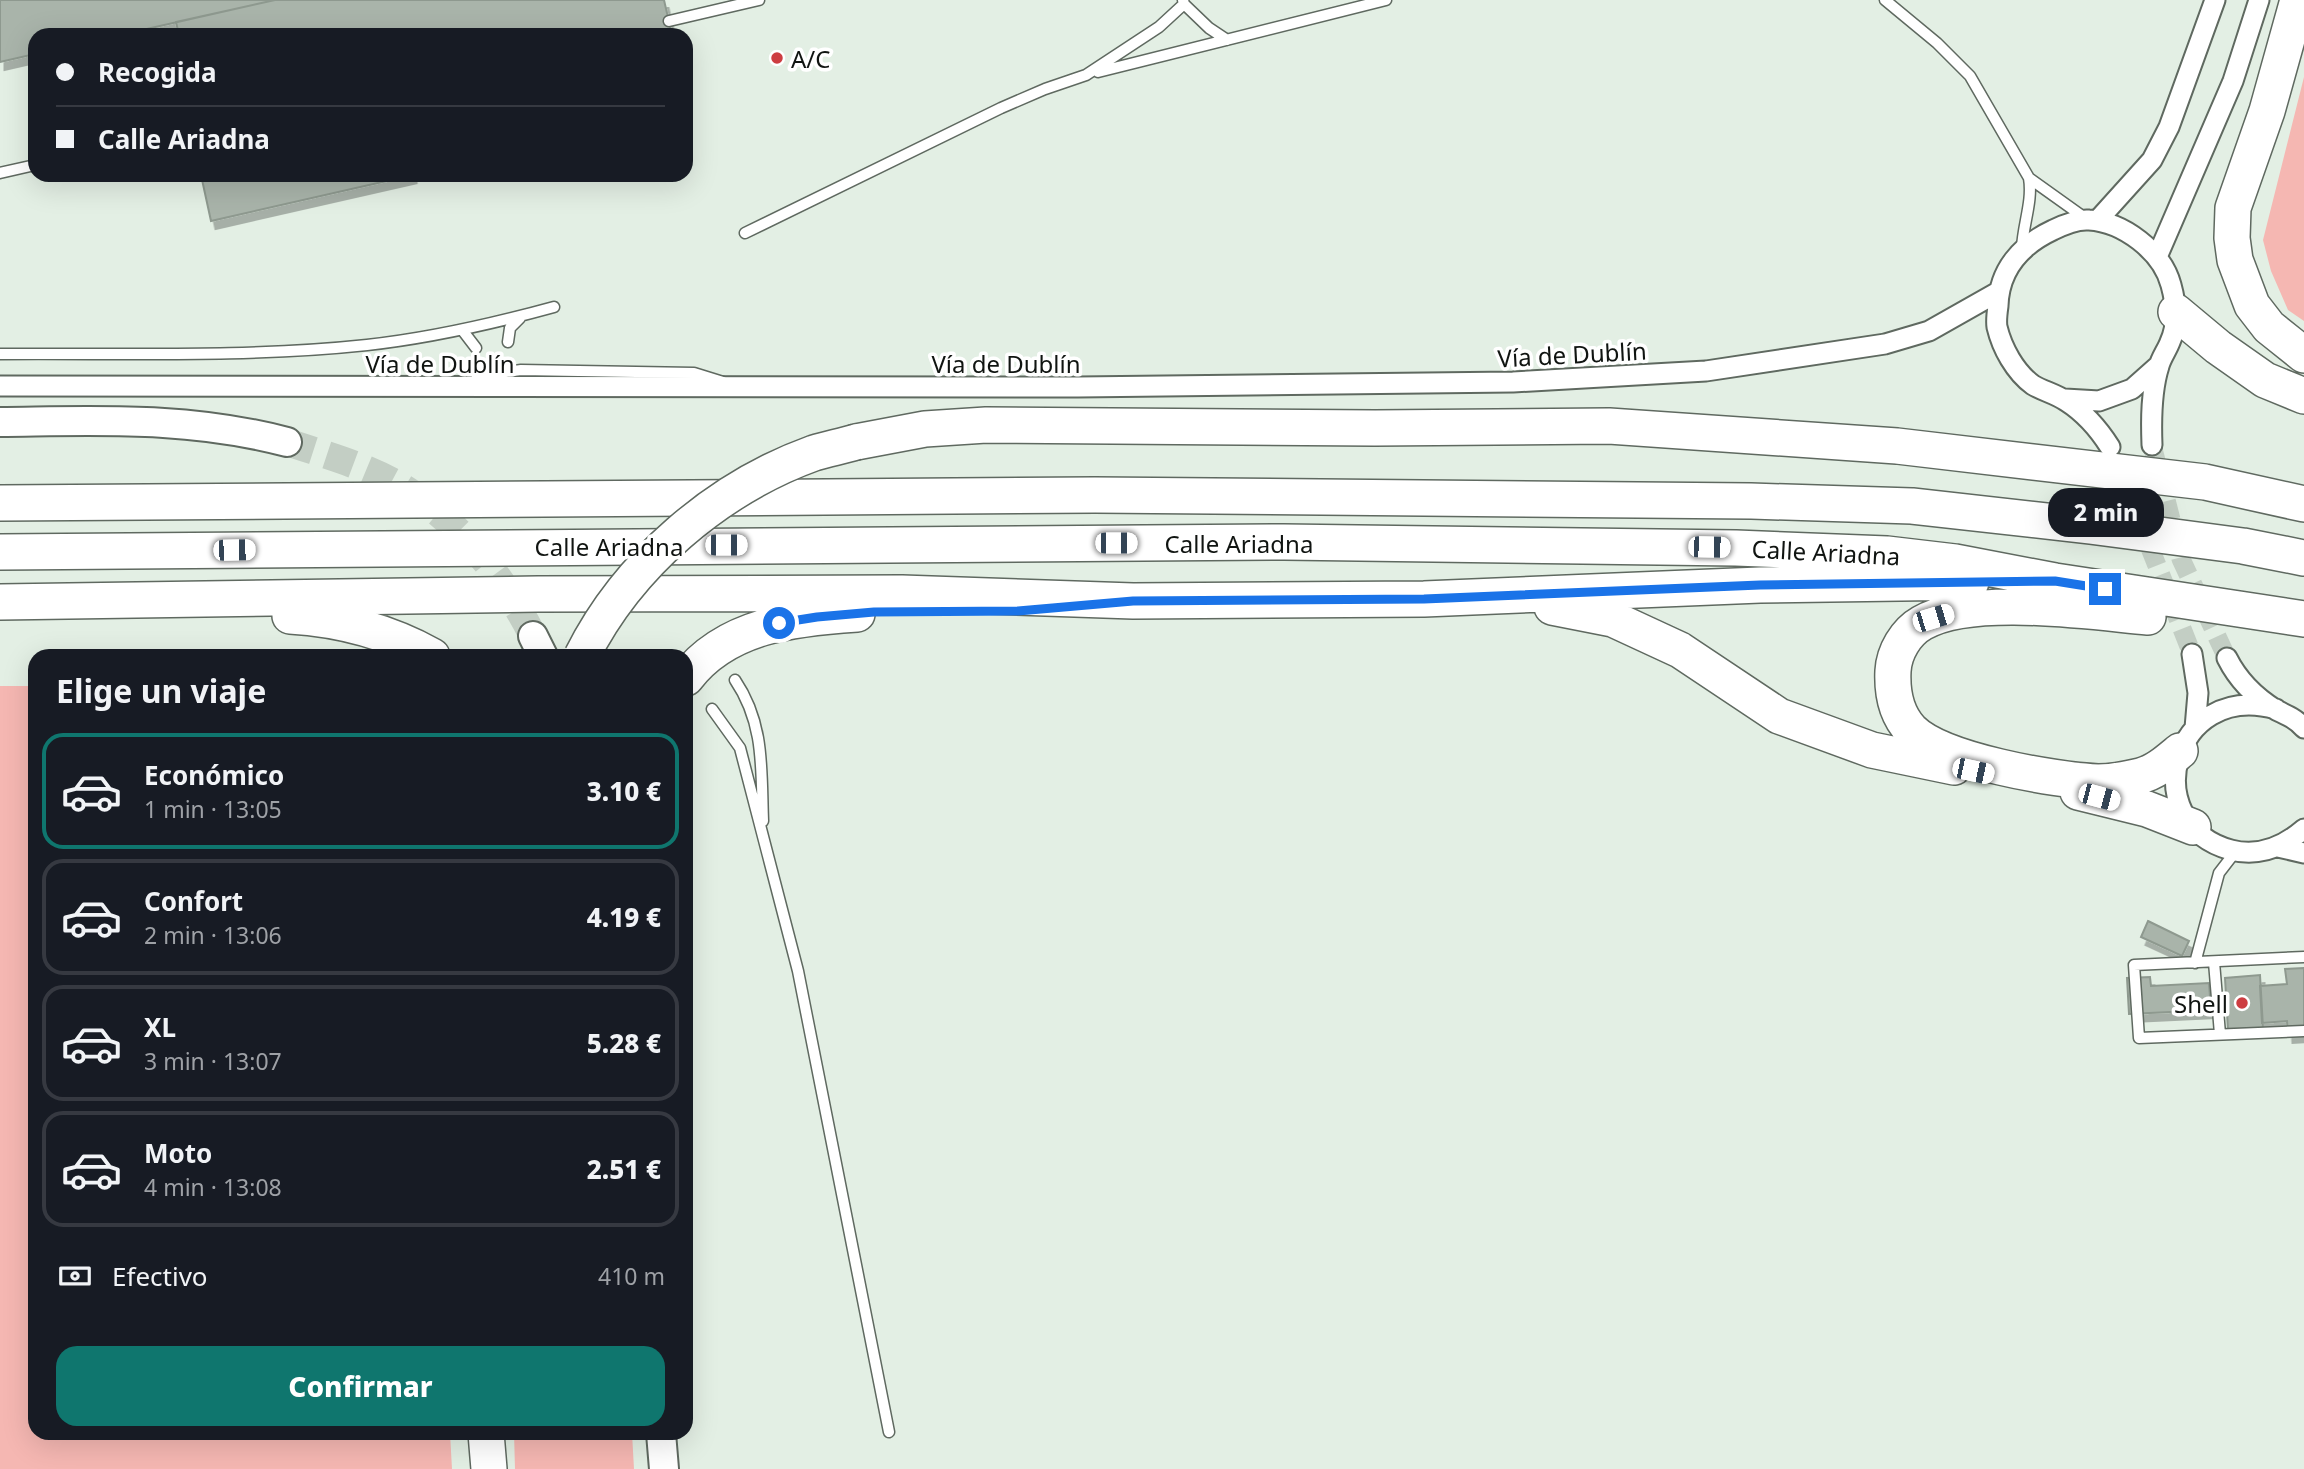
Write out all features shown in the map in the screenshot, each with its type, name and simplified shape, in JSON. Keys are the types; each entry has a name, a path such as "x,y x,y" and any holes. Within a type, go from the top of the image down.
{"highway":[{"path":"2298,0 2267,111 2233,208 2232,238 2235,260 2252,305 2269,327 2304,355"},
{"path":"2176,312 2218,347 2265,380 2304,396"},
{"path":"586,649 608,609 632,579 685,528 742,489 814,453 925,429 986,425 1375,428 1609,426 1897,446 2205,482 2304,504"},
{"name":"Calle Ariadna","path":"0,503 1081,495 1751,501 1926,508 2243,546 2304,558"},
{"name":"Calle Ariadna","path":"0,552 1270,542 1736,548 1887,554 1955,562 2055,581 2304,620"},
{"path":"0,603 538,594 875,593 1133,601 1465,598 1760,585 2055,581"},
{"path":"1465,598 1555,608 1613,619 1680,650 1779,716 1861,746 2099,797 2147,809 2193,827"},
{"path":"693,668 723,644 779,623 817,617 874,612 1018,611 1133,601"},
{"path":"0,603 82,614 321,618 358,625 402,640 419,649"},
{"path":"2187,740 2149,773 2101,782 2067,779 1966,759 1925,740 1911,730 1900,714 1893,691 1896,655 1905,638 1920,624 1952,612 1993,608 2042,607 2304,636"},
{"path":"488,1440 489,1469"}],"street":[{"path":"2092,220 2152,160 2169,127 2215,0"},
{"path":"2157,257 2233,81 2259,0"},
{"path":"2109,447 2100,431 2082,412 2064,399 2032,384 2009,359 1997,326 1998,292 2007,268 2022,248 2063,225 2092,220 2120,228 2140,240 2157,257 2171,283 2176,312 2172,340 2159,365 2151,414 2151,445"},
{"name":"Vía de Dublín","path":"0,386 736,388 1513,382 1706,371 1885,344 1929,331 1998,292"},
{"path":"2064,399 2099,401 2132,389 2159,365"},
{"path":"0,422 183,423 243,431 287,442"},
{"path":"2192,654 2198,692 2187,740 2176,765 2175,785 2181,808 2193,827 2210,841 2236,851 2264,851 2278,847 2304,829"},
{"path":"2227,658 2241,681 2256,696 2290,716 2304,728"},
{"path":"2187,740 2205,719 2230,707 2260,705 2276,709"},
{"path":"2278,847 2304,853"},
{"path":"662,1440 664,1469"}],"lane":[{"path":"669,21 759,0"},
{"path":"745,233 1045,89 1086,75 1386,0"},
{"path":"1885,0 1937,43 1970,76 2029,177 2031,190 2023,227 2022,248"},
{"path":"1086,75 1159,27 1183,2 1209,29 1227,40"},
{"path":"0,173 28,166"},
{"path":"2029,177 2092,220"},
{"path":"0,354 299,351 369,345 463,331 554,307"},
{"path":"509,341 510,328 521,316"},
{"path":"463,331 476,348"},
{"path":"735,680 747,697 758,727 764,841"},
{"path":"712,709 740,748 798,971 889,1432"},
{"path":"2195,962 2219,873 2236,851"},
{"path":"2304,957 2134,965 2139,1038 2304,1031"},
{"path":"2214,961 2220,1034"}],"shaded area":[{"path":"2304,77 2304,321 2288,310 2271,271 2263,240"},
{"path":"0,686 28,686 28,1440 450,1440 452,1469 0,1469"},
{"path":"514,1440 632,1440 634,1469 515,1469"}],"building":[{"path":"0,0 275,0 151,28 28,28 28,56 0,62"},
{"path":"275,0 664,0 670,28 177,28 176,22"},
{"path":"203,182 382,182 211,221"},
{"path":"2148,921 2189,941 2182,956 2141,937"},
{"path":"2304,968 2304,1034 2288,1035 2287,1021 2262,1023 2260,986 2287,984 2285,969"},
{"path":"2260,975 2263,1028 2228,1030 2225,978"},
{"path":"2150,977 2151,986 2209,983 2211,1010 2129,1014 2127,978"}],"tunnel":[{"path":"287,442 341,460 393,482 437,512 475,548 507,591 533,636"},
{"path":"2152,445 2181,559 2227,658"},
{"path":"2118,467 2192,654"}],"place":[{"name":"A/C","path":"777,58"},
{"name":"Shell","path":"2242,1003"}],"route":[{"path":"779,623 874,612 1018,611 1133,601 1424,599 1760,585 2055,581 2105,589"}]}
